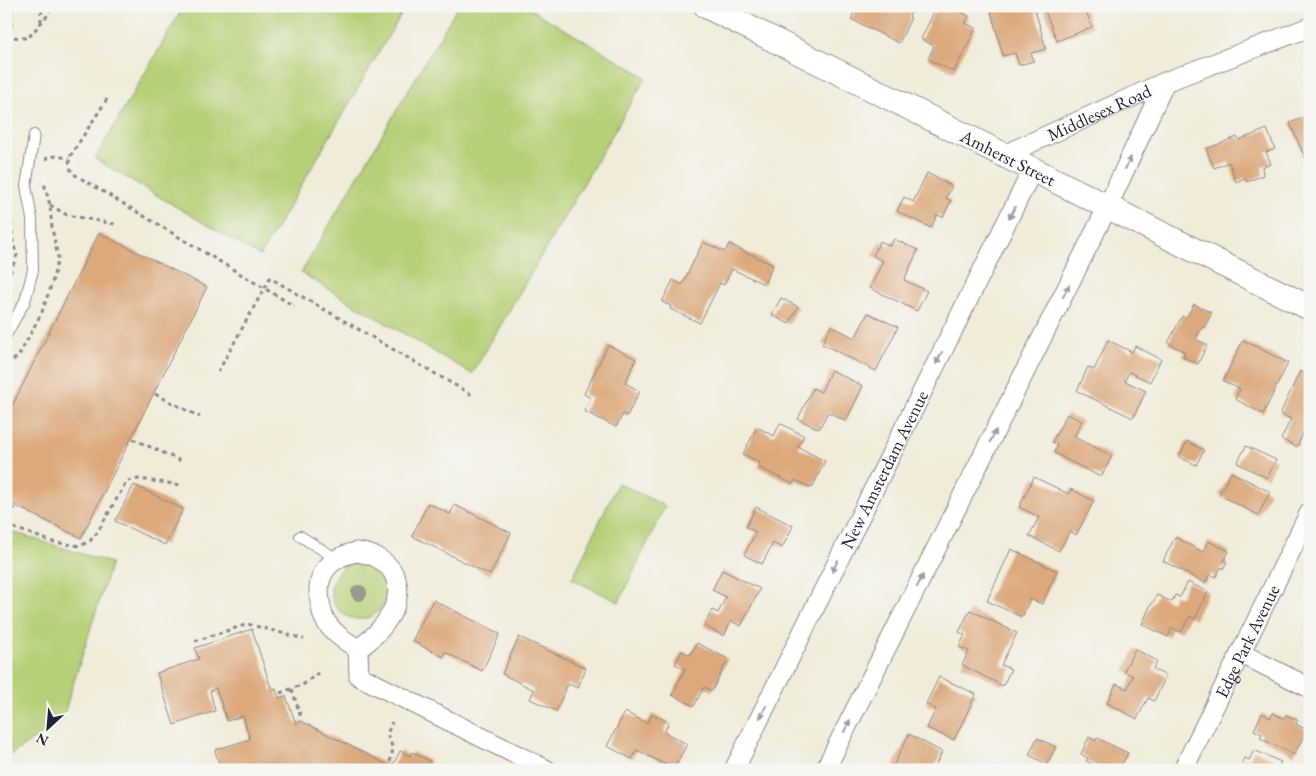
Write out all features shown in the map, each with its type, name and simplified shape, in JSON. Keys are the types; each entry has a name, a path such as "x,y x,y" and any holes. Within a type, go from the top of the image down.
{"street":[{"name":"Amherst Street","path":"706,6 1310,308"},
{"name":"Middlesex Road","path":"1004,155 1165,82 1310,27"},
{"name":"Middlesex Road","path":"1107,208 1165,82"},
{"name":"New Amsterdam Avenue","path":"734,770 1034,169"},
{"path":"825,770 1107,208"},
{"name":"Edge Park Avenue","path":"1182,770 1310,512"},
{"path":"356,552 368,553 388,565 398,585 395,607 389,617 370,640 358,649 338,636 323,617 319,592 320,580 334,560 344,554 356,552"},
{"path":"358,649 359,676 547,770"},
{"path":"1240,653 1310,688"}],"lane":[{"path":"6,335 25,301 33,270 32,219 26,186 34,135"},
{"path":"300,536 329,554 334,560"}],"path":[{"path":"6,37 28,38 53,6"},
{"path":"41,22 41,14 44,8"},
{"path":"107,99 69,158 72,173 294,306"},
{"path":"44,160 54,156 69,158"},
{"path":"6,192 10,199 13,243 17,255 6,283"},
{"path":"45,203 67,215 115,224"},
{"path":"218,372 270,278 472,395"},
{"path":"155,394 200,417"},
{"path":"133,439 181,461"},
{"path":"6,525 53,542 80,546 90,541 97,533 127,480 138,479 181,485"},
{"path":"6,513 12,512 14,507"},
{"path":"195,641 228,633 248,624 304,639"},
{"path":"211,636 212,641"},
{"path":"280,693 304,684 318,673"},
{"path":"292,689 301,718"},
{"path":"390,762 393,749 388,734 392,722"}],"green space":[{"path":"184,6 406,6 260,256 95,159"},
{"path":"458,6 525,6 646,77 472,374 301,273"},
{"path":"618,483 665,506 619,602 572,579"},
{"path":"6,530 111,563 62,720 6,758"},
{"path":"359,563 370,565 379,571 385,580 387,591 385,602 379,611 370,617 359,619 348,617 339,611 333,602 331,591 333,580 339,571 348,565"}],"building":[{"path":"6,6 13,6 12,29 6,28"},
{"path":"857,6 914,6 909,17 911,18 899,43 851,19"},
{"path":"945,6 950,6 969,16 965,23 976,28 954,72 928,59 934,46 921,39 936,8 943,11"},
{"path":"1006,6 1034,6 1046,49 1031,53 1034,61 1019,65 1015,53 1003,56 991,11"},
{"path":"1043,6 1084,6 1092,27 1057,41"},
{"path":"1310,115 1310,157 1305,158 1290,123"},
{"path":"1267,129 1275,149 1266,152 1271,164 1262,167 1263,175 1247,182 1245,178 1236,182 1229,162 1214,168 1206,149 1237,137 1239,140"},
{"path":"927,173 952,186 946,198 951,201 943,217 937,215 931,228 897,211 904,197 913,202"},
{"path":"99,233 207,287 81,538 6,501 6,418"},
{"path":"894,239 918,250 904,280 927,291 917,311 870,288 883,261 873,256 880,241 890,246"},
{"path":"703,242 725,252 729,244 773,265 764,284 732,269 724,285 720,283 700,323 670,309 671,306 662,302 673,280 682,285"},
{"path":"781,298 798,307 789,324 772,315"},
{"path":"1194,304 1212,313 1196,339 1207,345 1198,364 1183,357 1185,352 1168,343 1182,316 1186,318"},
{"path":"868,313 898,327 876,371 822,344 831,326 855,338"},
{"path":"1108,340 1132,352 1135,346 1161,359 1150,382 1129,372 1125,381 1146,391 1133,418 1077,391 1088,367 1094,370"},
{"path":"1243,340 1288,363 1263,414 1235,399 1240,389 1223,381"},
{"path":"608,345 636,359 625,383 640,391 627,416 623,414 616,427 584,411 591,398 584,394"},
{"path":"831,370 863,386 846,421 828,412 819,429 798,419 813,388 821,392"},
{"path":"1300,371 1310,376 1310,416 1305,424 1307,425 1297,447 1281,439 1291,419 1280,414"},
{"path":"1067,414 1082,421 1074,437 1112,456 1101,477 1054,453 1057,445 1052,442"},
{"path":"780,423 804,436 798,447 825,461 812,488 795,480 793,484 758,467 760,463 743,454 757,427 774,436"},
{"path":"1187,441 1204,450 1196,465 1179,457"},
{"path":"1246,446 1276,460 1267,478 1237,463"},
{"path":"1231,472 1270,492 1258,515 1219,495"},
{"path":"1034,477 1069,494 1071,489 1094,501 1076,535 1070,531 1059,551 1029,536 1039,517 1019,507"},
{"path":"134,485 183,509 165,545 115,521"},
{"path":"428,503 450,514 455,505 511,533 490,575 412,536"},
{"path":"756,507 793,526 782,548 773,543 762,564 744,555 756,532 746,527"},
{"path":"1175,537 1203,552 1208,541 1229,551 1224,561 1227,562 1223,569 1221,567 1216,577 1210,574 1205,583 1163,561"},
{"path":"1011,549 1057,571 1042,604 1030,599 1022,617 987,601"},
{"path":"722,570 760,589 741,626 731,621 724,636 704,626 712,610 718,613 726,597 712,590"},
{"path":"1188,582 1208,592 1195,619 1190,616 1181,632 1172,628 1168,637 1142,624 1157,595 1172,602 1175,595 1180,597"},
{"path":"433,600 500,634 482,671 445,652 443,657 412,641"},
{"path":"970,610 1017,633 1001,665 1011,669 1003,686 962,665 969,651 959,647 965,635 959,632"},
{"path":"252,629 272,691 276,689 279,698 286,696 296,724 301,721 392,767 400,751 410,756 412,752 430,761 428,765 438,770 257,770 249,766 237,770 221,770 215,750 250,739 243,716 227,721 216,688 210,691 215,711 174,725 157,673 199,659 195,648"},
{"path":"519,637 586,668 578,688 568,684 556,711 530,699 534,690 502,674"},
{"path":"697,643 728,659 712,691 704,687 694,706 672,695 685,669 675,664 682,651 690,655"},
{"path":"1135,649 1157,661 1153,669 1166,676 1154,701 1148,698 1137,719 1107,703 1116,684 1127,689 1133,676 1124,671"},
{"path":"939,677 976,694 954,740 927,728 936,709 926,704"},
{"path":"625,712 647,723 652,714 669,722 664,732 687,744 674,769 637,750 632,759 607,746"},
{"path":"1262,713 1270,718 1273,713 1284,719 1286,715 1298,720 1296,724 1307,730 1294,755 1260,738 1262,734 1254,730"},
{"path":"909,734 942,752 933,770 891,770"},
{"path":"1089,737 1096,741 1097,738 1128,753 1119,770 1104,770 1086,761 1088,758 1081,754"},
{"path":"1037,738 1056,747 1047,764 1029,755"},
{"path":"1254,750 1281,762 1277,770 1243,770 1240,768 1245,758 1249,760"}]}
